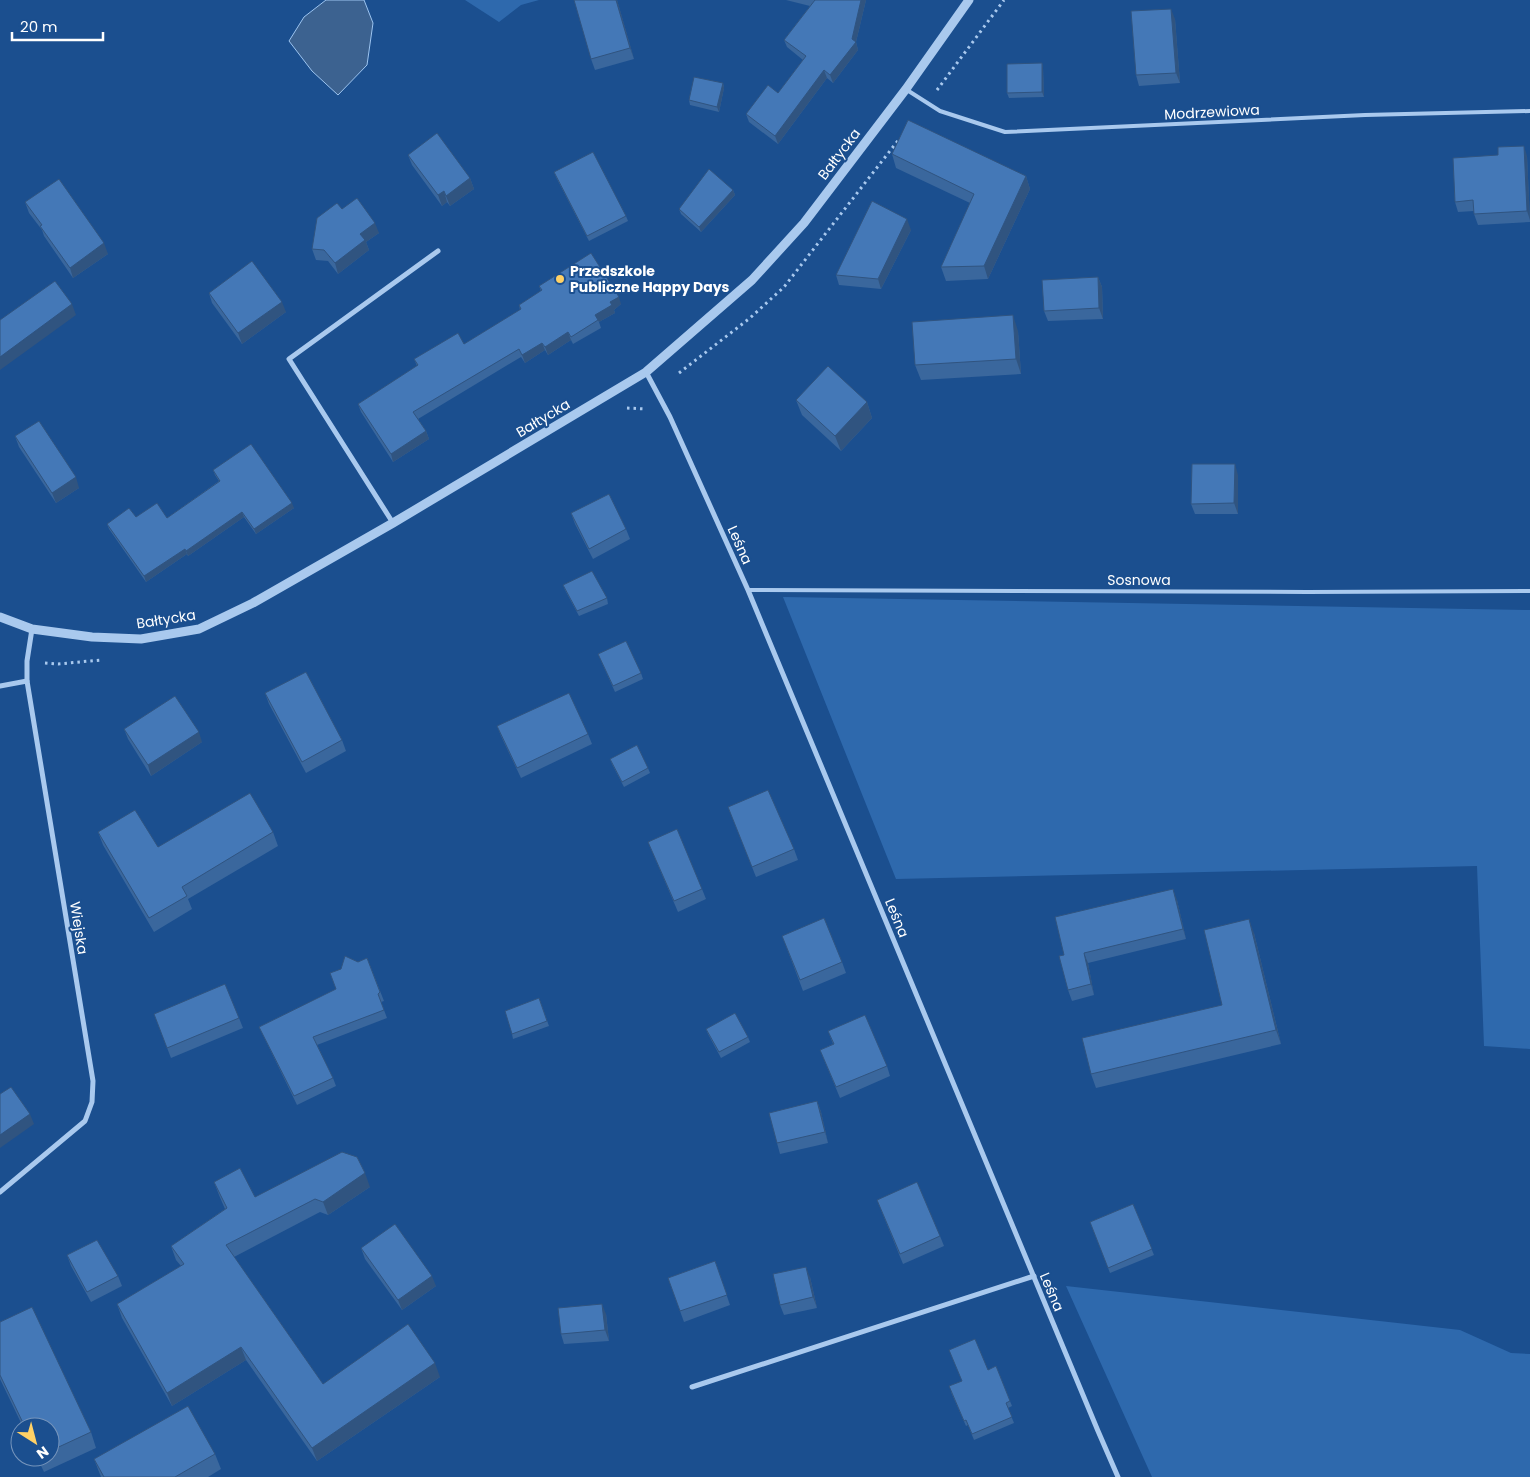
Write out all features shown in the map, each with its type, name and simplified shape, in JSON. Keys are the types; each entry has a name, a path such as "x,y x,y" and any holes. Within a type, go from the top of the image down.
{"street":[{"name":"Bałtycka","path":"0,617 32,629 92,638 141,639 199,629 253,603 393,523 646,372 752,280 804,223 906,89 969,0"},
{"path":"393,523 290,359 438,251"},
{"name":"Leśna","path":"646,372 670,417 748,590 1118,1477"},
{"name":"Wiejska","path":"0,1192 85,1120 92,1102 93,1081 27,681 27,661 32,629"},
{"path":"0,686 27,681"},
{"path":"692,1387 1034,1276"}],"lane":[{"name":"Modrzewiowa","path":"906,89 940,112 1005,132 1365,115 1530,111"},
{"name":"Sosnowa","path":"748,590 1530,591"}],"shaded area":[{"path":"326,0 364,0 373,23 367,65 338,95 312,71 289,41 304,17"},
{"path":"465,0 539,0 521,5 499,22"},
{"path":"783,597 1530,610 1530,1049 1484,1046 1477,866 896,879"},
{"path":"1066,1286 1460,1330 1511,1353 1530,1354 1530,1477 1152,1477"}],"building":[{"path":"574,0 616,0 630,48 591,59"},
{"path":"815,0 861,0 852,39 856,42 830,75 824,70 775,136 746,114 768,85 778,93 806,56 784,40"},
{"path":"1171,9 1176,73 1136,75 1131,11"},
{"path":"1042,63 1042,92 1007,93 1007,64"},
{"path":"694,77 723,83 717,107 689,100"},
{"path":"908,120 1026,176 984,266 941,267 974,194 892,154"},
{"path":"437,133 470,178 446,196 444,191 438,195 408,155"},
{"path":"1524,146 1527,211 1474,214 1473,200 1455,202 1453,158 1498,155 1498,147"},
{"path":"593,152 626,216 587,236 554,172"},
{"path":"709,169 733,190 699,227 679,209"},
{"path":"59,179 104,243 70,268 25,202"},
{"path":"357,198 375,223 360,234 365,240 335,263 324,250 312,249 317,218 337,203 342,209"},
{"path":"872,201 907,219 878,279 836,275"},
{"path":"591,253 619,297 610,302 612,305 595,315 598,320 571,337 568,332 545,347 542,343 522,355 519,349 413,412 426,431 391,454 358,404 418,365 414,359 458,333 464,344 521,309 519,305 542,290 539,286"},
{"path":"252,261 282,302 238,333 209,293"},
{"path":"1098,277 1099,308 1044,311 1042,280"},
{"path":"55,281 72,304 0,357 0,320"},
{"path":"1013,315 1016,359 915,365 912,322"},
{"path":"828,366 867,402 835,436 796,400"},
{"path":"39,421 76,477 52,493 15,436"},
{"path":"251,444 292,503 254,529 242,512 186,551 185,549 144,576 107,524 129,508 136,517 157,503 167,518 220,481 213,470"},
{"path":"1192,464 1235,464 1234,503 1191,504"},
{"path":"609,494 626,529 589,549 571,513"},
{"path":"592,571 607,598 577,611 563,585"},
{"path":"626,641 641,673 613,686 598,654"},
{"path":"306,672 342,740 302,762 265,693"},
{"path":"569,693 588,734 517,768 497,726"},
{"path":"175,696 199,732 148,765 124,729"},
{"path":"637,745 648,768 622,782 610,759"},
{"path":"768,790 794,849 752,867 728,807"},
{"path":"250,793 273,832 182,887 187,896 149,918 98,832 135,810 158,847"},
{"path":"677,829 702,889 674,901 648,842"},
{"path":"1173,889 1183,929 1084,953 1091,984 1068,990 1059,956 1064,955 1055,917"},
{"path":"824,918 842,962 800,980 782,936"},
{"path":"1249,919 1276,1030 1091,1074 1082,1038 1222,1005 1204,930"},
{"path":"345,956 358,962 367,958 380,992 378,994 384,1010 313,1037 333,1078 294,1096 259,1027 336,989 330,973 341,969"},
{"path":"225,984 239,1018 167,1048 154,1014"},
{"path":"539,998 547,1021 512,1034 505,1011"},
{"path":"735,1013 748,1037 719,1052 706,1029"},
{"path":"865,1015 887,1066 836,1087 820,1050 834,1044 828,1031"},
{"path":"11,1087 30,1114 0,1135 0,1094"},
{"path":"817,1101 825,1132 777,1143 769,1113"},
{"path":"342,1152 357,1157 365,1173 323,1202 315,1199 226,1245 323,1384 408,1324 435,1363 312,1448 241,1347 167,1393 117,1304 184,1264 171,1246 227,1208 214,1182 240,1168 255,1197"},
{"path":"917,1182 940,1236 900,1254 877,1200"},
{"path":"1133,1204 1152,1249 1108,1268 1090,1222"},
{"path":"395,1224 432,1276 398,1300 361,1248"},
{"path":"97,1240 118,1276 87,1292 67,1255"},
{"path":"715,1261 727,1295 680,1311 668,1278"},
{"path":"806,1267 813,1297 780,1305 773,1274"},
{"path":"602,1304 605,1330 561,1334 558,1308"},
{"path":"32,1307 91,1432 60,1446 60,1417 20,1417 0,1375 0,1322"},
{"path":"975,1339 988,1370 996,1366 1010,1401 1006,1403 1012,1417 972,1434 966,1420 964,1421 949,1386 962,1381 949,1350"},
{"path":"188,1406 215,1454 175,1477 104,1477 94,1459"}],"place":[{"name":"Przedszkole Publiczne Happy Days","path":"560,279"}]}
